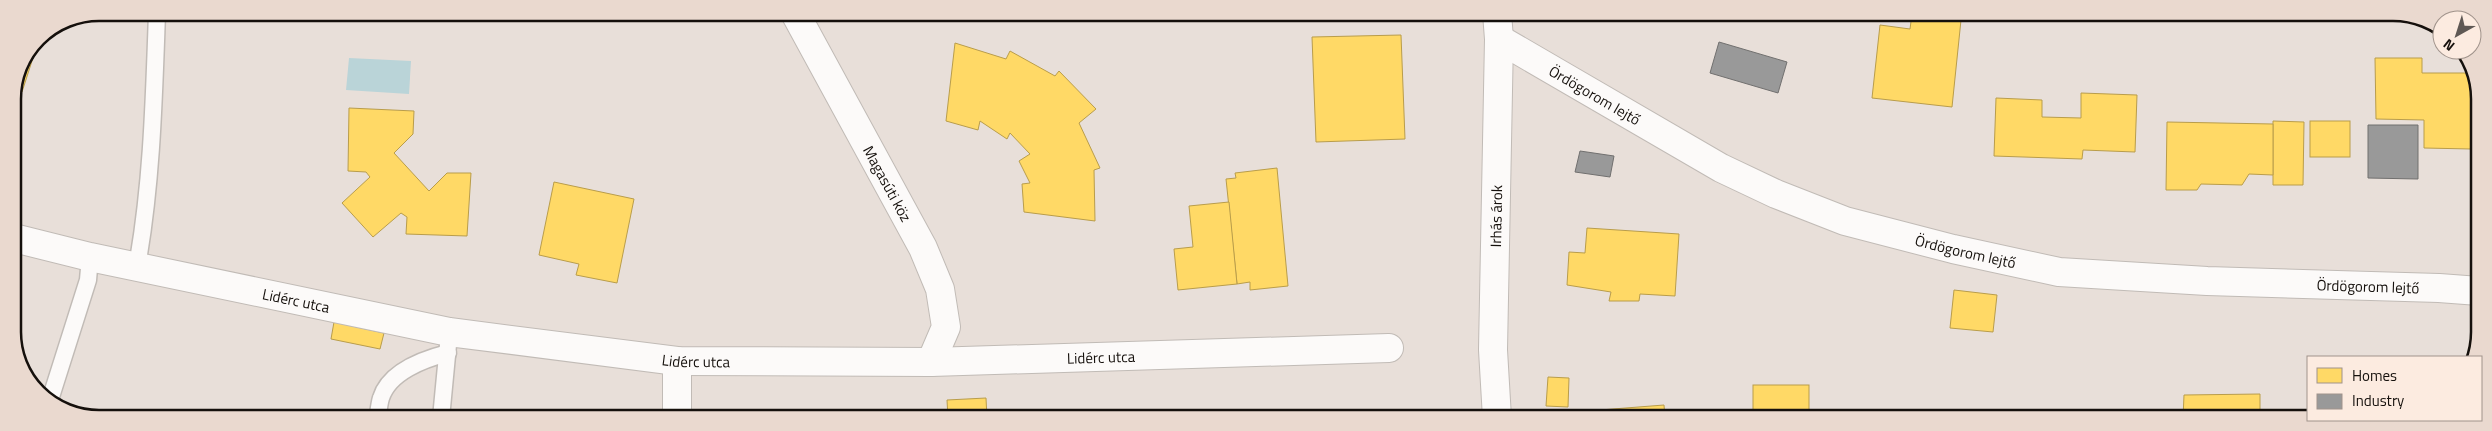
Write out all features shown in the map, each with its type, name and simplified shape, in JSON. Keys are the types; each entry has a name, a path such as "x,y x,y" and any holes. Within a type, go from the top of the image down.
{"street":[{"name":"Magasúti köz","path":"799,21 923,248 940,289 946,327 931,362"},
{"name":"Ördögorom lejtő","path":"1498,26 1722,168 1776,194 1845,221 1953,249 2059,272 2207,281 2471,290"},
{"name":"Irhás árok","path":"1497,410 1493,350 1498,26"},
{"name":"Lidérc utca","path":"21,240 90,257 137,266 448,343 677,361 931,362 1389,348"},
{"path":"677,361 677,410"}],"lane":[{"path":"137,266 146,218 157,21"},
{"path":"52,394 88,280 90,257"},
{"path":"379,410 381,397 394,378 448,343"},
{"path":"442,410 448,343"}],"water":[{"path":"349,58 411,61 409,94 346,90"}],"building: Homes":[{"path":"1911,21 1961,21 1952,107 1872,98 1880,25 1910,29"},
{"path":"1401,35 1405,139 1316,142 1312,37"},
{"path":"955,43 1006,59 1010,51 1055,76 1059,71 1096,109 1079,123 1100,168 1094,170 1095,221 1024,212 1022,184 1030,183 1019,161 1030,154 1010,133 1007,139 980,121 978,130 946,121"},
{"path":"33,58 22,92 27,69"},
{"path":"2375,58 2422,58 2422,73 2467,73 2471,99 2471,149 2424,148 2424,120 2376,119"},
{"path":"2081,93 2137,95 2135,152 2083,150 2082,159 1994,156 1996,98 2042,100 2042,117 2081,118"},
{"path":"349,108 414,111 413,134 394,153 429,191 447,173 471,173 467,236 406,234 407,217 401,213 373,237 342,203 370,177 366,172 348,171"},
{"path":"2273,121 2304,122 2303,185 2273,185"},
{"path":"2310,121 2350,121 2350,157 2310,157"},
{"path":"2167,122 2273,124 2273,175 2249,174 2242,185 2201,184 2197,190 2166,190"},
{"path":"1277,168 1288,286 1250,290 1250,282 1237,284 1226,179 1236,178 1235,173"},
{"path":"554,182 634,199 617,283 576,275 579,264 539,255"},
{"path":"1229,202 1237,284 1178,290 1174,249 1193,247 1189,206"},
{"path":"1587,228 1679,234 1675,296 1640,294 1639,301 1609,301 1611,292 1567,285 1569,252 1585,253"},
{"path":"1954,290 1997,295 1993,332 1950,328"},
{"path":"334,322 384,333 380,349 331,339"},
{"path":"1548,377 1569,378 1568,407 1546,406"},
{"path":"1753,385 1809,385 1809,410 1753,410"},
{"path":"2260,394 2260,410 2183,410 2184,395"},
{"path":"986,398 987,410 948,410 947,400"},
{"path":"1664,405 1664,410 1600,410"}],"building: Industry":[{"path":"1719,42 1787,62 1778,93 1710,73"},
{"path":"2368,125 2418,125 2418,179 2368,178"},
{"path":"1580,151 1614,156 1610,177 1575,172"}]}
